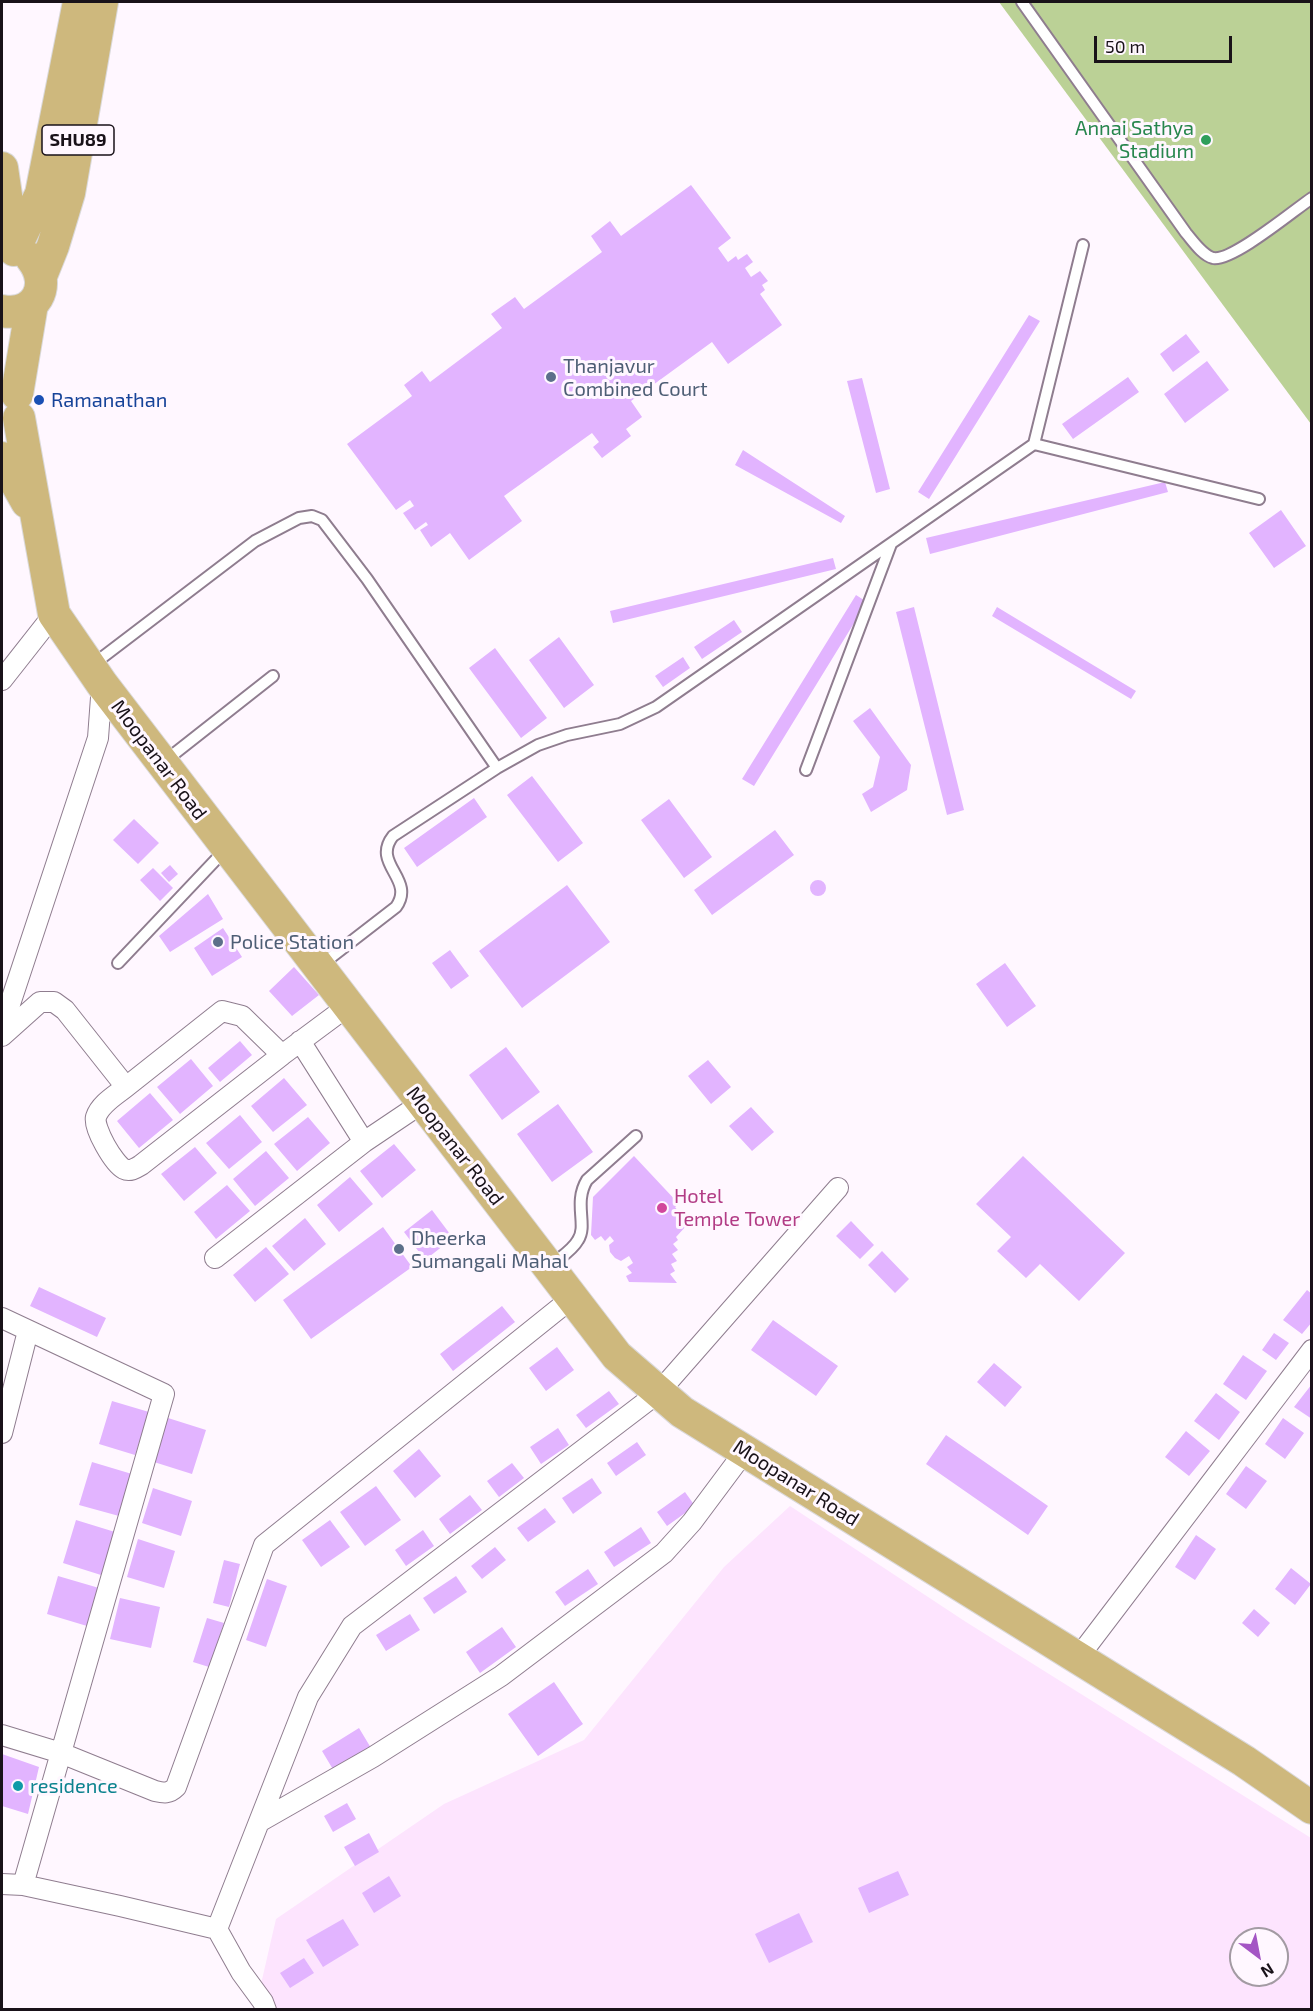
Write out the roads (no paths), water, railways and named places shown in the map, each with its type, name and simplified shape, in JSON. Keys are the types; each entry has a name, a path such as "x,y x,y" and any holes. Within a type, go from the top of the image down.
{"main road":[{"name":"SHU89","path":"8,251 41,194 79,2"},
{"name":"SHU89","path":"10,407 37,290 69,193 102,2"},
{"path":"2,168 8,251 24,253 32,259 37,290 23,310 13,313 2,311"},
{"name":"Moopanar Road","path":"10,407 38,521 54,614 96,676 227,849 617,1356 682,1412 1244,1761 1311,1808"},
{"name":"Moopanar Road","path":"2,458 38,521"},
{"name":"Moopanar Road","path":"1244,1761 1311,1788"}],"street":[{"path":"2,680 54,614"},
{"path":"2,1028 98,738 96,676"},
{"path":"2,1036 40,1002 54,1002 65,1010 126,1088"},
{"path":"282,1054 242,1016 222,1011 102,1107 96,1115 95,1125 98,1134 119,1165 126,1170 134,1170 282,1054 348,1006"},
{"path":"300,1041 364,1142"},
{"path":"214,1258 364,1142 422,1103"},
{"path":"217,1929 308,1697 352,1626 659,1392 838,1188"},
{"path":"2,1735 61,1753 155,1791 171,1792 176,1787 264,1545 572,1298"},
{"path":"2,1318 164,1394 23,1885"},
{"path":"2,1433 28,1331"},
{"path":"1077,1659 1311,1350"},
{"path":"259,1822 373,1757 501,1676 655,1560 692,1522 745,1451"},
{"path":"2,1884 23,1885 217,1929 266,2010"}],"lane":[{"path":"1022,2 1186,233 1199,248 1212,258 1225,258 1239,250 1311,198"},
{"path":"318,967 396,907 402,899 403,890 386,851 387,843 393,836 497,768 538,745 592,729 620,724 656,707 1034,444 1083,245"},
{"path":"1034,444 1260,499"},
{"path":"96,676 255,541 299,518 312,516 322,520 367,579 497,768"},
{"path":"806,770 891,544"},
{"path":"162,763 273,676"},
{"path":"117,963 227,849"},
{"path":"548,1267 574,1246 580,1238 579,1200 587,1180 636,1136"}],"place":[{"name":"Annai Sathya Stadium","path":"1206,140"},
{"name":"Thanjavur Combined Court","path":"551,377"},
{"name":"Ramanathan","path":"39,400"},
{"name":"Police Station","path":"218,942"},
{"name":"Hotel Temple Tower","path":"662,1208"},
{"name":"Dheerka Sumangali Mahal","path":"399,1249"},
{"name":"residence","path":"18,1786"}]}
